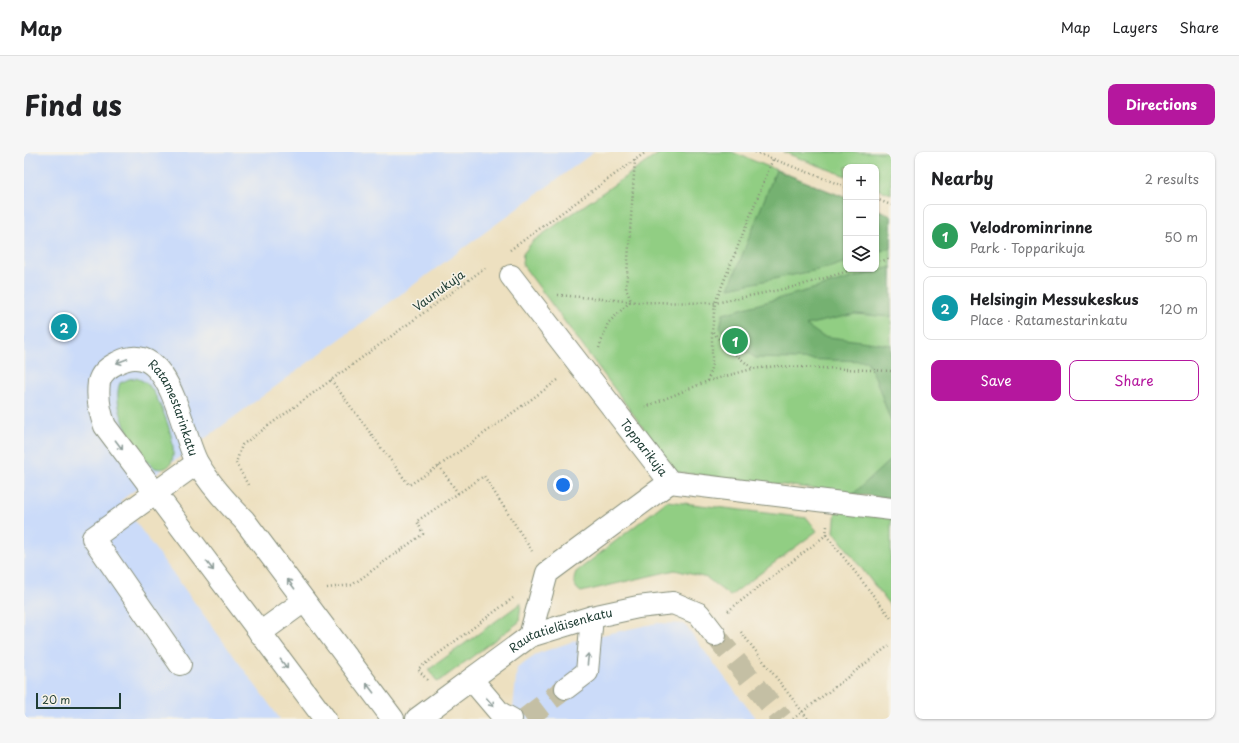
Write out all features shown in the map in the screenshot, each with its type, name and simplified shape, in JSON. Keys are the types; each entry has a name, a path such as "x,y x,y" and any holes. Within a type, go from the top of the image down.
{"street":[{"name":"Topparikuja","path":"511,276 670,482 891,509"},
{"name":"Ratamestarinkatu","path":"325,719 105,426 99,412 98,394 100,377 109,367 122,360 136,357 154,366 165,379 180,412 197,463 393,719"},
{"path":"180,664 93,538 197,463"},
{"path":"530,636 548,573 670,482"},
{"path":"260,633 304,601"},
{"name":"Rautatieläisenkatu","path":"417,719 530,636 592,617 638,607 673,603 699,614 715,635"},
{"path":"566,688 587,672 592,617"},
{"path":"472,680 500,713 511,719"}],"path":[{"path":"504,255 646,152"},
{"path":"755,152 843,186"},
{"path":"708,381 712,364 712,332 715,303 773,159"},
{"path":"631,301 626,289 636,160"},
{"path":"878,200 891,205"},
{"path":"879,262 891,258"},
{"name":"Vaunukuja","path":"250,487 236,463 242,445 491,264"},
{"path":"529,299 560,295 631,301 715,303 798,286 845,272"},
{"path":"330,380 409,485 586,373 598,350 608,323 631,301"},
{"path":"712,332 723,344 752,369"},
{"path":"622,420 658,401 708,381 752,369 777,366 891,371"},
{"path":"439,466 458,493"},
{"path":"352,585 423,534 418,521 484,476 548,573 418,669 430,684"},
{"path":"829,502 826,535 891,618"},
{"path":"726,612 826,535"},
{"path":"740,631 808,719"},
{"path":"793,719 891,644"}],"shaded area":[{"path":"24,152 594,152 120,501 280,719 24,719"},
{"path":"657,623 684,624 756,719 512,719 517,668 539,653 574,641"}],"green space":[{"path":"661,152 732,152 843,197 843,272 879,272 879,210 891,215 891,498 676,472 522,264 523,254 533,241"},
{"path":"783,152 891,152 891,194 879,189 879,164 843,164 843,175"},
{"path":"776,170 843,197 843,263 828,268 729,288"},
{"path":"879,210 891,215 891,248 879,251"},
{"path":"891,267 891,317 855,314 806,325 822,336 891,345 891,422 875,377 867,361 756,358 731,343 720,328 723,314 873,272 879,272 879,270"},
{"path":"136,378 145,382 154,393 171,434 173,449 172,461 166,468 155,468 148,462 133,441 122,417 118,393 120,383"},
{"path":"891,459 891,498 853,494"},
{"path":"667,501 807,518 817,531 730,596 707,578 675,570 581,592 576,588 574,577 576,572"},
{"path":"836,509 891,515 891,607 834,532"},
{"path":"521,603 519,622 438,682 428,670"}],"tunnel":[{"path":"715,635 782,719"},
{"path":"525,719 566,688"}],"place":[{"name":"Helsingin Messukeskus","path":"64,327"},
{"name":"Velodrominrinne","path":"735,341"}]}
